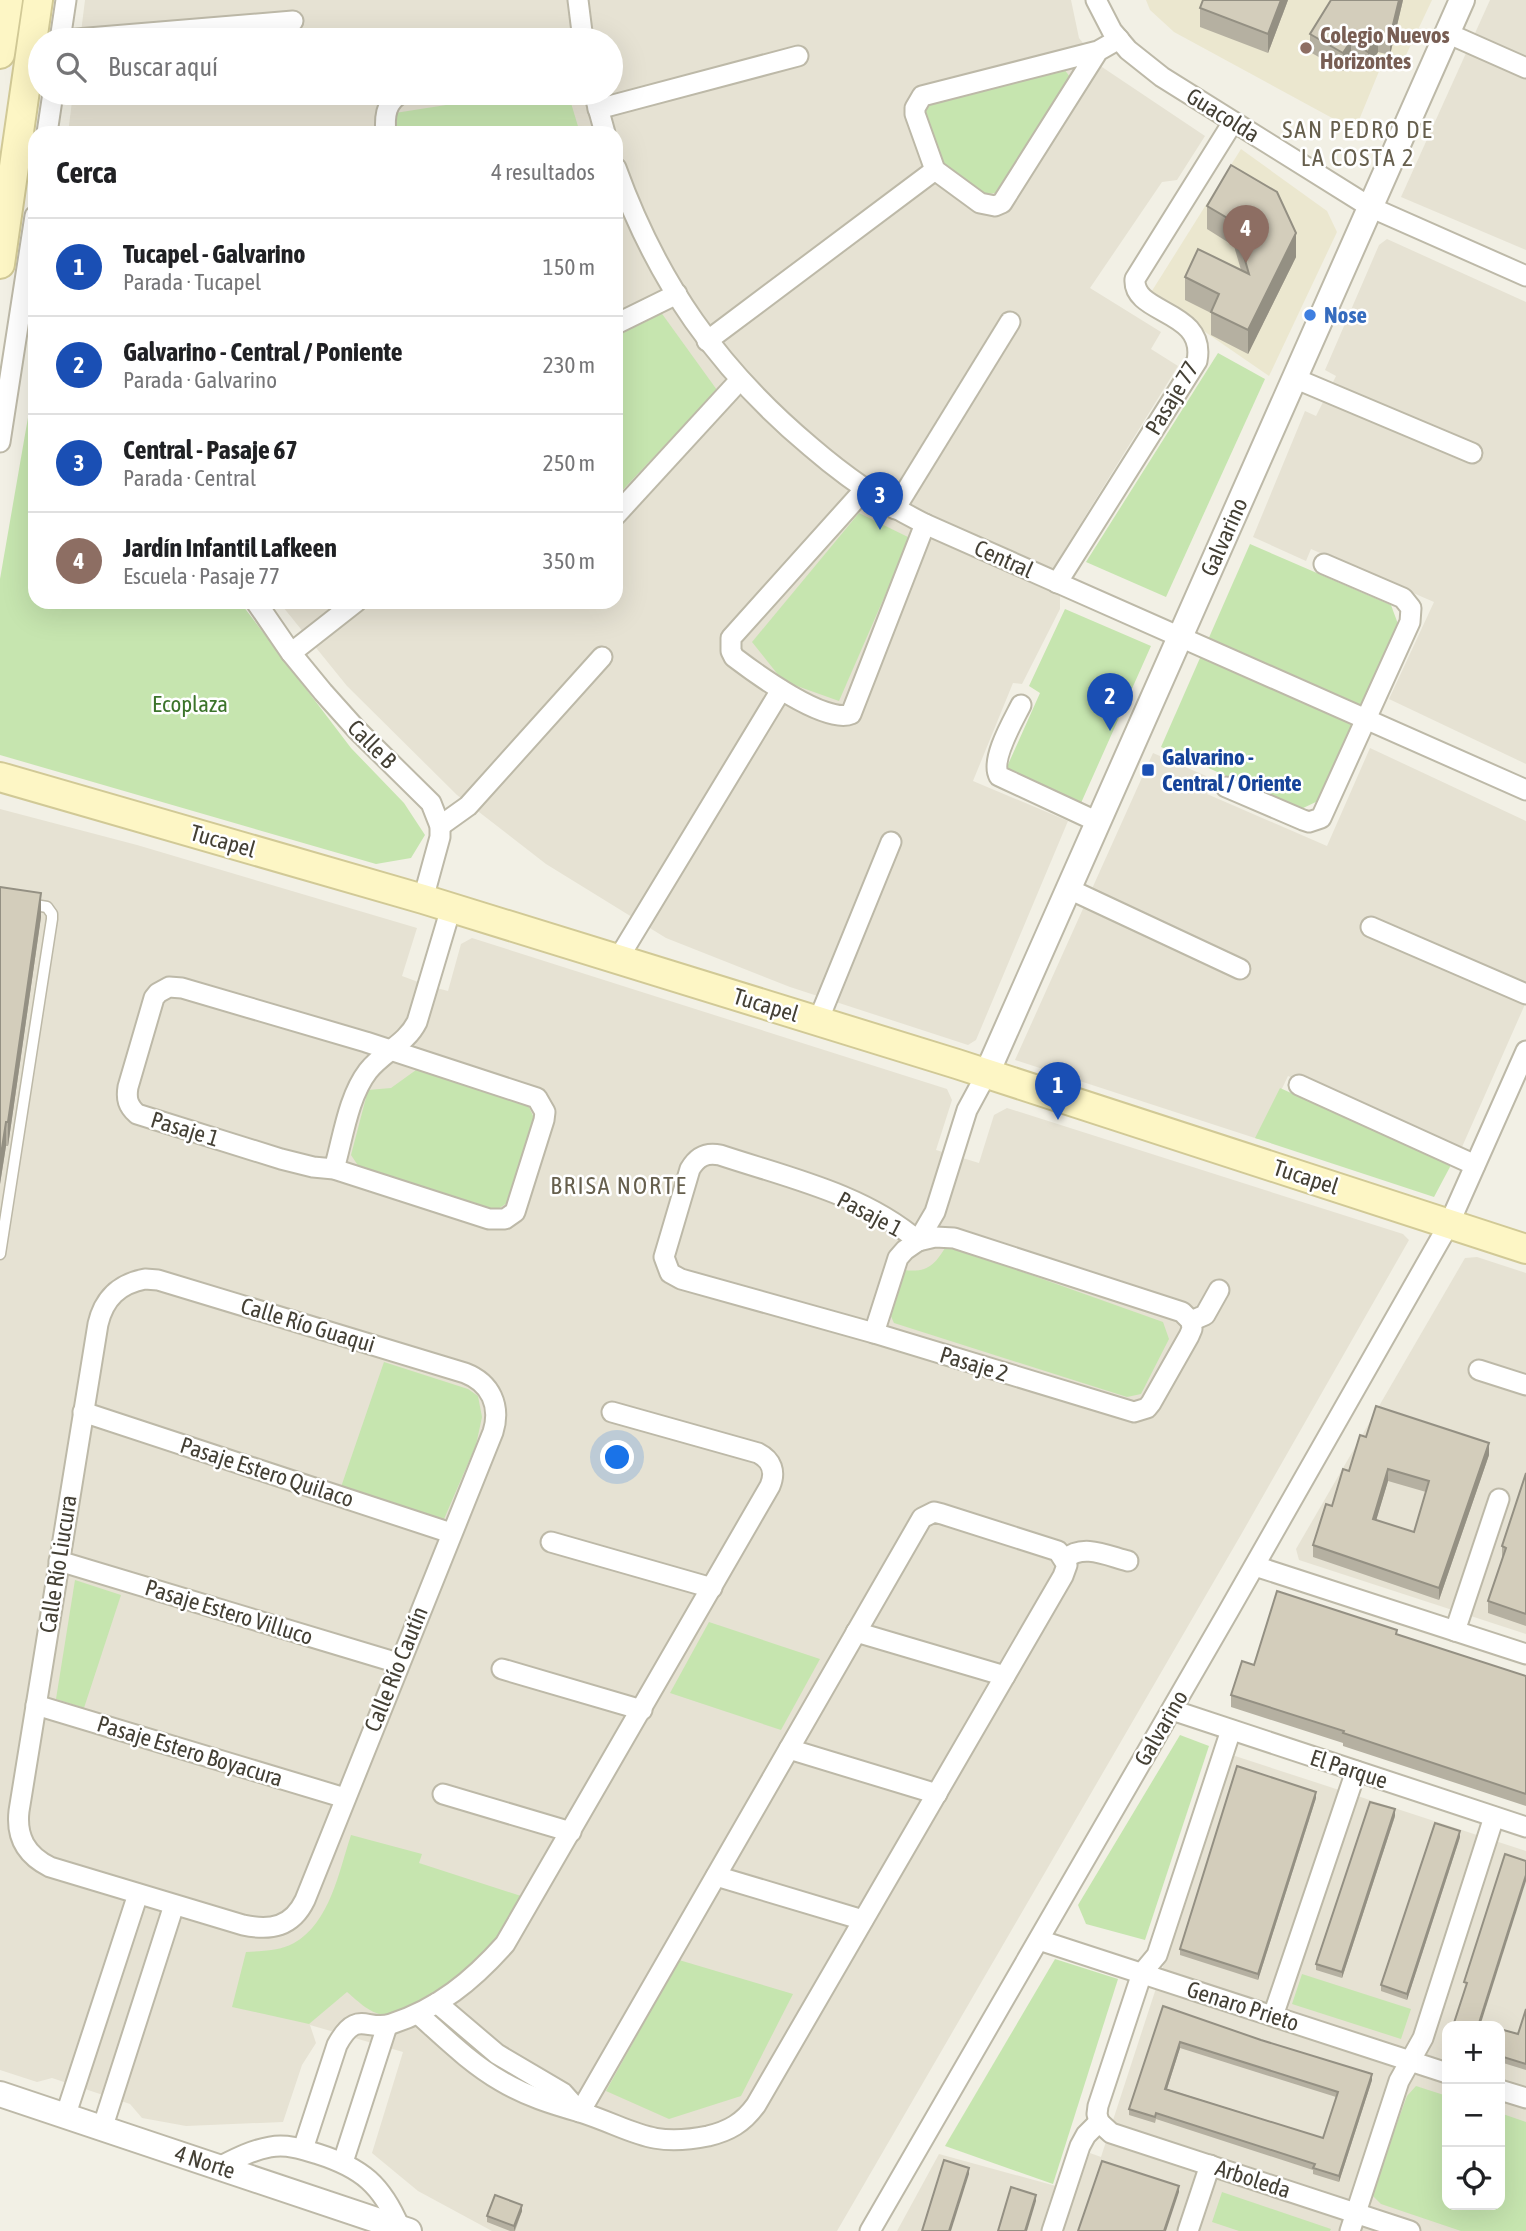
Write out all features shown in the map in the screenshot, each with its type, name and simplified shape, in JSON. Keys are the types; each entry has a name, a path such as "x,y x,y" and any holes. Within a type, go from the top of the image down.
{"main road":[{"path":"0,54 8,0"},
{"path":"34,28 38,0"},
{"path":"0,264 28,69"},
{"name":"Tucapel","path":"0,777 424,899 987,1073 1526,1249"}],"street":[{"path":"63,28 66,0"},
{"path":"578,0 582,28"},
{"name":"Guacolda","path":"1096,0 1119,39 1144,65 1370,206 1526,276"},
{"name":"Galvarino","path":"987,1073 1462,0"},
{"path":"201,28 293,20"},
{"path":"1447,33 1526,68"},
{"path":"1098,51 1002,203 995,206 980,203 935,170 915,114 917,102 922,96 1098,51 1119,39"},
{"path":"623,95 799,56"},
{"path":"48,126 51,105"},
{"path":"386,126 388,105"},
{"path":"597,105 603,126"},
{"name":"Pasaje 77","path":"1057,583 1197,361 1198,343 1194,333 1187,325 1140,296 1134,285 1135,279 1233,122"},
{"path":"708,341 935,170"},
{"name":"Central","path":"623,187 650,246 708,341 740,381 796,435 864,490 925,524 1526,790"},
{"path":"0,442 28,284"},
{"path":"623,321 677,294"},
{"path":"895,509 1010,322"},
{"path":"1294,378 1472,453"},
{"path":"623,507 740,381"},
{"path":"864,490 731,638 734,657 780,691 837,716 851,714 925,524"},
{"path":"1226,787 1303,820 1316,821 1324,814 1410,622 1412,608 1403,598 1324,564"},
{"name":"Calle B","path":"261,609 291,653 357,730 431,803 440,826"},
{"path":"291,653 347,609"},
{"path":"424,899 439,849 440,826 468,806 602,657"},
{"path":"618,959 780,691"},
{"path":"1021,705 997,759 996,771 999,775 1098,822"},
{"path":"818,1021 891,842"},
{"path":"1069,889 1240,969"},
{"path":"334,1169 361,1082 378,1060 407,1038 417,1022 452,908"},
{"path":"1371,927 1526,994"},
{"name":"Pasaje 1","path":"176,986 530,1095 542,1104 545,1112 518,1207 505,1219 489,1219 334,1169 281,1159 142,1117 132,1110 127,1096 128,1087 154,998 163,989 176,986"},
{"name":"Galvarino","path":"870,2231 1255,1566 1449,1224 1526,1051"},
{"path":"874,1333 898,1258 918,1241 936,1212 967,1110 987,1073"},
{"path":"1299,1085 1475,1165"},
{"name":"Pasaje 1","path":"666,1268 664,1251 690,1170 697,1159 708,1154 720,1155 838,1195 898,1225 918,1241 935,1237 954,1238 1182,1312 1191,1321"},
{"name":"Pasaje 2","path":"666,1268 681,1279 874,1333 1134,1412 1147,1408 1151,1403 1189,1336 1191,1321 1205,1315 1219,1290"},
{"name":"Calle Río Guaqui","path":"120,1288 131,1282 158,1280 466,1373 475,1377 490,1392"},
{"name":"Calle Río Liucura","path":"120,1288 104,1304 100,1314 18,1823 25,1846 31,1855 50,1867 138,1894"},
{"path":"1479,1370 1526,1385"},
{"name":"Calle Río Cautín","path":"174,1905 243,1925 268,1929 288,1922 301,1909 496,1422 490,1392"},
{"name":"Pasaje Estero Quilaco","path":"83,1412 451,1533"},
{"path":"303,2149 343,2034 360,2024 387,2026 418,2014 472,1979 505,1944 770,1486 774,1472 764,1455 612,1412"},
{"path":"1455,1631 1499,1499"},
{"path":"418,2014 470,2060 501,2082 543,2102 580,2112 637,2134 667,2141 688,2140 726,2131 738,2124 756,2105 1063,1576 1067,1565 1058,1551 942,1514 928,1514 919,1523 580,2112"},
{"path":"551,1542 712,1588"},
{"path":"1065,1559 1075,1552 1085,1550 1128,1561"},
{"name":"Pasaje Estero Villuco","path":"59,1561 398,1663"},
{"path":"1255,1566 1526,1654"},
{"path":"856,1632 1005,1676"},
{"path":"502,1669 642,1710"},
{"name":"Pasaje Estero Boyacura","path":"36,1705 345,1798"},
{"name":"El Parque","path":"1172,1710 1526,1827"},
{"path":"1052,2231 1080,2146 1099,2122 1098,2106 1142,1973 1157,1955 1231,1730"},
{"path":"789,1749 937,1794"},
{"path":"1273,2016 1356,1771"},
{"path":"443,1794 571,1832"},
{"path":"1353,2222 1399,2081 1423,2038 1494,1817"},
{"path":"716,1876 863,1920"},
{"path":"65,2117 138,1894 174,1905 102,2129"},
{"name":"Genaro Prieto","path":"1039,1940 1442,2071"},
{"path":"437,2003 497,2054 563,2093 580,2112"},
{"path":"344,2162 387,2026"},
{"path":"1505,2092 1526,2098"},
{"name":"4 Norte","path":"0,2094 405,2230"},
{"name":"Arboleda","path":"1099,2122 1111,2133 1210,2165 1353,2222 1410,2231"},
{"path":"219,2167 267,2147 303,2149 344,2162 374,2185 405,2230"},
{"path":"1188,2231 1210,2165"}],"lane":[{"path":"0,1254 52,919 47,907 21,902"}],"shaded area":[{"path":"85,0 1071,0 1079,38 1102,67 1205,136 1177,180 1162,182 1090,288 1161,332 1151,349 1178,366 1060,557 1060,609 1022,684 1013,683 973,781 1068,821 976,1040 968,1045 790,987 666,938 546,864 457,795 347,686 285,609 623,609 623,126 69,126 72,105 623,105 623,28 82,28"},
{"name":"Colegio Nuevos Horizontes","path":"1146,0 1432,0 1399,70 1382,64 1359,120 1345,125 1174,32 1150,10"},
{"path":"1490,0 1526,0 1526,250 1401,197"},
{"path":"1241,149 1327,211 1337,232 1269,376 1150,294"},
{"path":"1387,239 1526,302 1526,764 1389,699 1434,602 1311,549 1306,561 1253,537 1305,411 1316,416 1336,376 1325,370 1379,245"},
{"path":"1370,748 1526,821 1526,1002 1462,1147 1288,1076 1258,1139 1015,1060 1153,753 1213,779 1207,794 1327,846"},
{"path":"0,809 137,845 417,928 402,976 429,986 448,991 461,944 472,938 947,1089 952,1100 936,1150 979,1163 994,1115 1007,1108 1403,1234 1409,1240 837,2231 492,2231 418,2191 372,2153 403,2052 310,2025 316,2043 302,2065 283,2122 186,2126 142,2118 130,2104 52,2078 37,2082 0,2070"},
{"path":"1477,1257 1526,1273 1526,1634 1299,1560 1296,1549 1465,1258"},
{"path":"1232,1755 1526,1851 1526,2231 897,2231 939,2154 1074,2191 1090,2153 1101,2157"}],"green space":[{"path":"1064,69 1070,77 1067,86 995,193 983,195 943,168 924,115 926,105 931,101"},
{"path":"446,105 572,105 578,126 397,126 395,113"},
{"path":"660,311 717,390 623,490 623,330"},
{"path":"1218,353 1265,379 1166,597 1086,562"},
{"name":"Ecoplaza","path":"28,417 28,609 245,609 351,748 404,803 425,835 411,858 376,864 0,755 0,579"},
{"path":"859,513 910,538 839,701 783,681 752,642"},
{"path":"1250,544 1391,605 1398,624 1318,801 1301,809 1161,747"},
{"path":"1065,609 1151,646 1081,803 1006,769 1040,693 1029,686"},
{"path":"416,1070 527,1103 534,1118 507,1203 495,1211 361,1170 351,1155 368,1090 391,1088"},
{"path":"1280,1088 1451,1165 1434,1197 1255,1138"},
{"path":"947,1245 1163,1322 1169,1339 1141,1394 1127,1397 894,1323 889,1312 904,1270 920,1270 930,1266"},
{"path":"384,1362 468,1389 478,1396 482,1417 476,1445 444,1519 341,1487"},
{"path":"75,1580 121,1595 84,1708 56,1699"},
{"path":"709,1622 820,1659 781,1730 670,1693"},
{"path":"1180,1735 1209,1746 1145,1940 1086,1924 1078,1905"},
{"path":"351,1835 422,1854 419,1863 521,1896 497,1938 479,1958 455,1978 399,2012 389,2015 377,2013 366,2008 347,1992 309,2024 232,2007 246,1952 289,1946 306,1934 325,1910"},
{"path":"1055,1959 1118,1979 1053,2184 945,2146"},
{"path":"679,1960 793,1994 741,2096 669,2119 606,2091"},
{"path":"1302,1974 1411,2009 1401,2039 1292,2004"},
{"path":"1416,2086 1442,2094 1442,2210 1505,2210 1505,2115 1526,2122 1526,2231 1461,2231 1381,2204 1371,2194 1407,2096"},
{"path":"1222,2192 1331,2229 1239,2231 1212,2222"}],"building":[{"path":"1203,0 1281,0 1268,34 1200,8"},
{"path":"1331,0 1399,0 1390,37 1378,34 1368,52 1351,41 1343,53 1310,34"},
{"path":"1231,165 1277,192 1296,233 1248,330 1211,312 1219,294 1185,277 1198,249 1249,274 1234,222 1207,206"},
{"path":"0,887 41,893 0,1161"},
{"path":"1376,1406 1489,1443 1439,1588 1313,1545 1326,1504 1332,1506 1343,1469 1349,1471 1360,1435 1366,1437","holes":["1388,1469 1429,1481 1414,1532 1373,1519"]},
{"path":"1526,1473 1526,1614 1488,1601 1506,1548 1502,1546"},
{"path":"1277,1591 1397,1630 1396,1634 1526,1676 1526,1794 1231,1695 1242,1661 1254,1665"},
{"path":"1237,1766 1316,1792 1258,1974 1180,1949"},
{"path":"1370,1802 1395,1809 1342,1972 1316,1964"},
{"path":"1435,1823 1460,1831 1407,1994 1381,1985"},
{"path":"1505,1854 1526,1861 1526,1875 1480,2021 1455,2021 1467,1983 1464,1982"},
{"path":"1163,2006 1372,2074 1339,2176 1313,2168 1315,2164 1156,2113 1155,2117 1129,2109","holes":["1180,2042 1338,2092 1323,2138 1165,2089"]},
{"path":"1526,2009 1526,2064 1505,2058 1505,2030 1518,2034"},
{"path":"944,2160 969,2168 949,2231 922,2231"},
{"path":"1102,2161 1179,2186 1164,2231 1078,2231"},
{"path":"1011,2187 1036,2195 1025,2231 998,2231"},
{"path":"495,2195 522,2205 514,2226 487,2216"}],"place":[{"name":"Colegio Nuevos Horizontes","path":"1306,48"},
{"name":"Jardín Infantil Lafkeen","path":"1246,263"},
{"name":"Nose","path":"1310,315"},
{"name":"Central - Pasaje 67","path":"880,530"},
{"name":"Galvarino - Central / Poniente","path":"1110,731"},
{"name":"Galvarino - Central / Oriente","path":"1148,770"},
{"name":"Tucapel - Galvarino","path":"1058,1120"}],"district":[{"name":"SAN PEDRO DE LA COSTA 2","path":"1358,143"},
{"name":"BRISA NORTE","path":"619,1185"}]}
